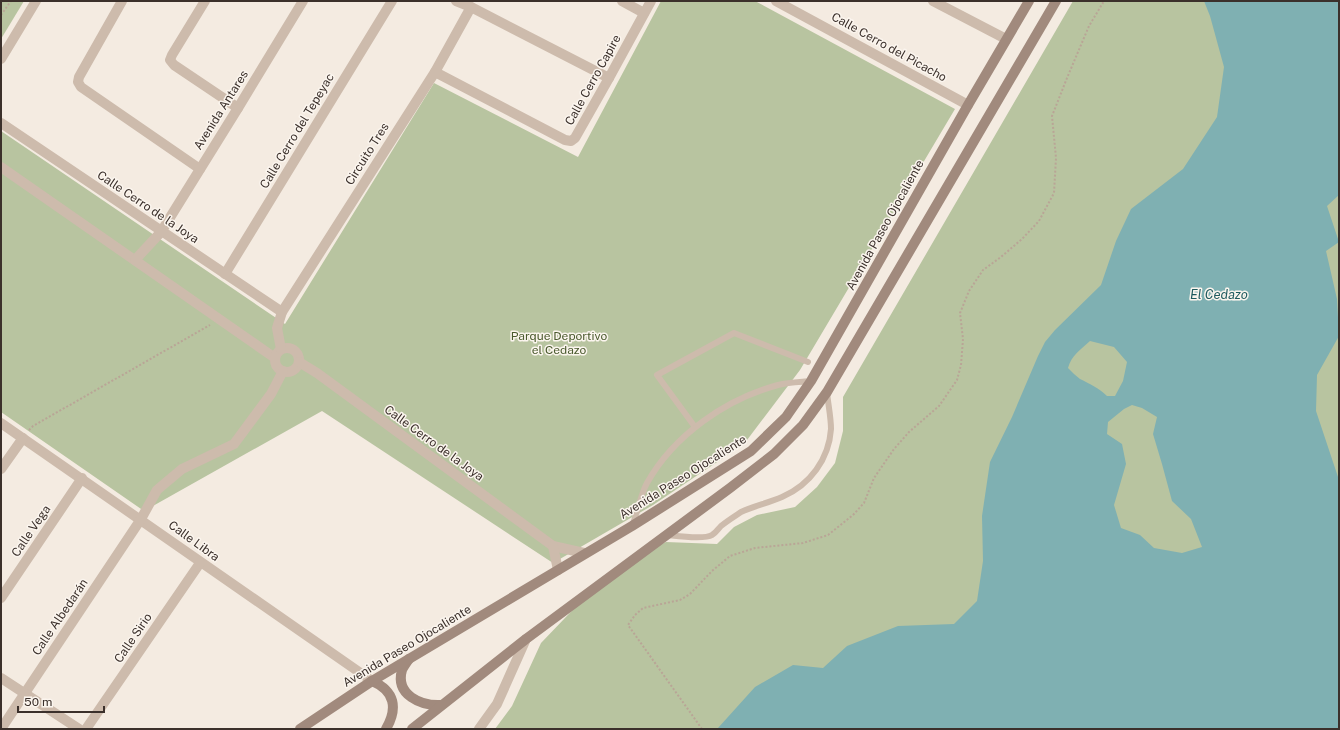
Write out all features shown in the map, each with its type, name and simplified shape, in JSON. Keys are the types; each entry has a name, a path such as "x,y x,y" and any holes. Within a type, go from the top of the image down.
{"main road":[{"name":"Avenida Paseo Ojocaliente","path":"300,729 372,681 584,553 632,526 751,451 786,417 811,381 1029,1"},
{"path":"412,729 526,639 774,454 803,425 827,392 1056,1"},
{"path":"409,659 402,671 402,684 407,694 416,701 430,706 441,705"},
{"path":"372,681 381,685 389,692 392,702 393,712 386,729"}],"street":[{"path":"1,59 36,1"},
{"path":"122,1 79,77 78,82 81,87 200,169"},
{"path":"205,1 170,60 174,65 238,108"},
{"name":"Avenida Antares","path":"135,260 161,232 303,1"},
{"name":"Calle Cerro del Tepeyac","path":"225,274 392,1"},
{"path":"456,1 471,7 609,78"},
{"path":"622,1 644,13"},
{"name":"Calle Cerro Capire","path":"435,72 566,140 571,141 575,138 651,1"},
{"name":"Calle Cerro del Picacho","path":"776,1 968,105"},
{"path":"933,1 1006,39"},
{"name":"Circuito Tres","path":"282,312 435,72 471,7"},
{"name":"Calle Cerro de la Joya","path":"1,123 282,312"},
{"path":"1,167 220,319 278,354"},
{"path":"278,354 287,348 292,349 299,356 297,367 288,372 278,368 276,363 278,354 277,328 282,312"},
{"name":"Calle Cerro de la Joya","path":"299,362 317,373 553,546"},
{"name":"Calle Albedarán","path":"1,729 140,519 157,490 182,469 234,444 271,394 283,371"},
{"name":"Calle Libra","path":"1,423 82,478 200,563 372,681"},
{"path":"1,469 23,438"},
{"name":"Calle Vega","path":"1,598 82,478"},
{"path":"558,570 553,546 584,553"},
{"name":"Calle Sirio","path":"86,729 200,563"},
{"path":"479,729 497,704 526,639"},
{"path":"1,678 79,729"}],"lane":[{"path":"695,427 657,375 734,333 808,362"},
{"path":"632,526 638,504 647,483 675,445 695,427 717,412 760,392 779,385 811,381"},
{"path":"667,535 696,538 712,536 722,525 740,513 783,497 808,480 816,471 824,457 829,442 831,427 827,392"}],"path":[{"path":"1,15 11,1"},
{"path":"702,729 628,624 643,608 680,600 690,594 712,571 730,556 755,548 803,543 828,535 853,515 864,503 874,478 894,448 909,432 939,406 957,380 961,365 962,339 960,313 969,290 983,270 1022,239 1039,221 1054,193 1056,158 1052,116 1066,78 1089,26 1104,1"},
{"path":"23,438 32,426 220,319"}],"green space":[{"path":"1,1 24,1 1,39"},
{"name":"Parque Deportivo el Cedazo","path":"661,1 755,1 955,109 800,370 744,444 653,505 553,563 322,411 144,511 1,412 1,131 285,324 434,83 578,157"},
{"path":"1073,1 1339,1 1339,729 495,729 512,706 541,643 587,595 645,552 666,542 717,544 734,527 757,515 795,507 817,487 835,463 843,431 843,397"}],"water":[{"name":"El Cedazo","path":"1204,1 1339,1 1339,195 1327,206 1339,242 1326,251 1337,299 1339,336 1317,375 1316,411 1339,480 1339,729 719,729 718,728 755,687 793,665 823,668 847,646 898,626 954,624 977,601 983,561 982,516 990,462 1012,417 1038,356 1045,342 1055,330 1101,285 1116,241 1131,209 1183,169 1217,117 1224,67 1210,16","holes":["1090,341 1114,347 1127,362 1123,381 1115,396 1107,396 1098,388 1080,379 1068,368 1074,356","1132,405 1142,408 1157,417 1153,434 1172,501 1191,519 1202,547 1182,553 1154,548 1140,535 1121,528 1114,505 1126,464 1122,444 1107,434 1108,422 1124,409"]}]}
